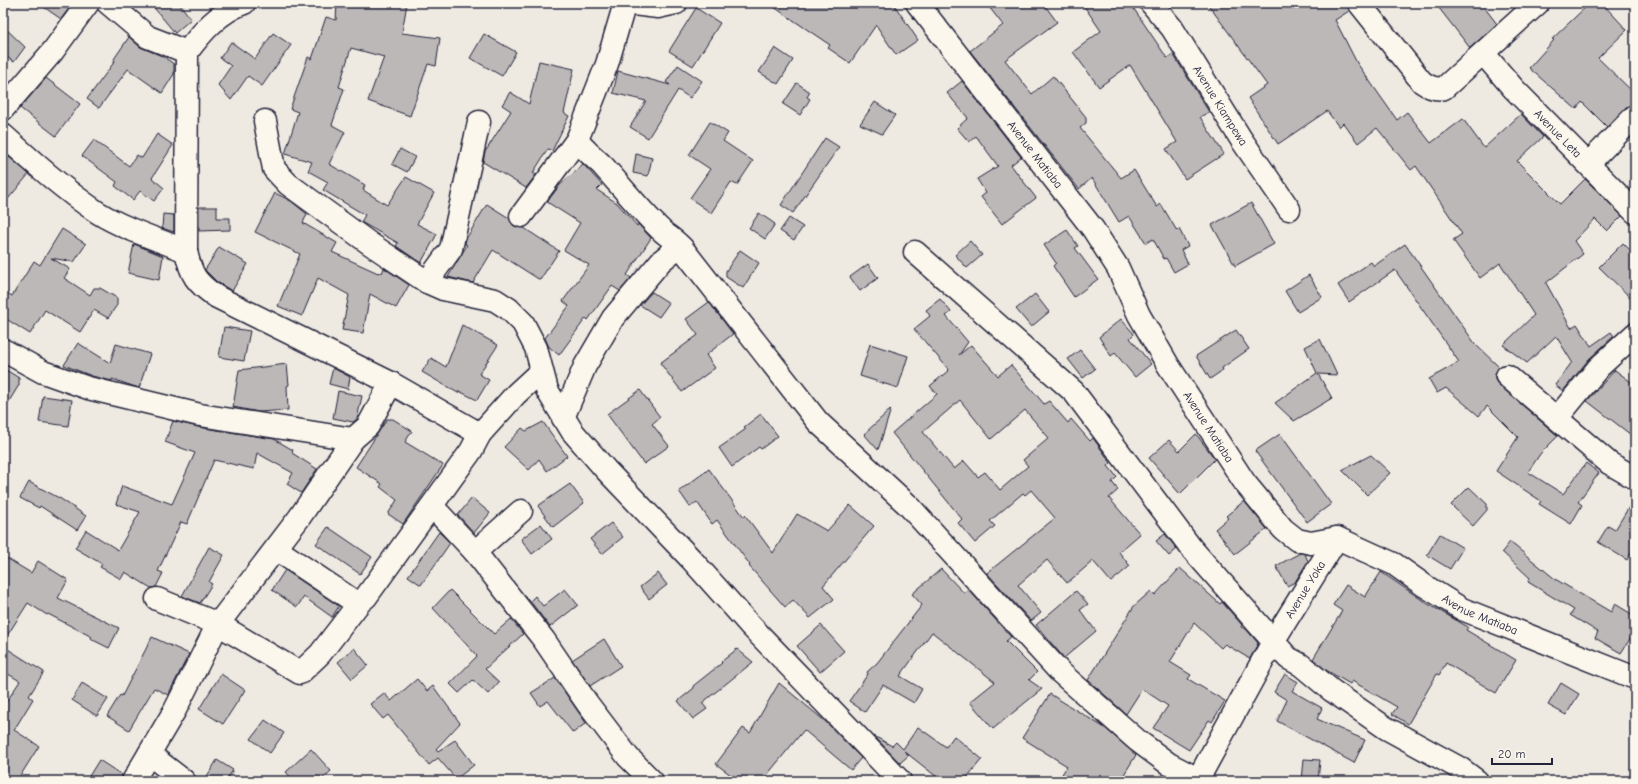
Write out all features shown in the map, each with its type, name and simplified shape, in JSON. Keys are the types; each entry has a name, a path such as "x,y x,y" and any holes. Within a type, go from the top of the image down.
{"street":[{"path":"3,109 53,51 88,3"},
{"path":"108,3 148,37 187,52"},
{"path":"244,3 234,7 206,28 187,52 186,251 194,278 204,288 248,313 391,383 480,434"},
{"path":"521,216 577,140 607,64 625,3 658,7 676,3"},
{"name":"Avenue Matiaba","path":"917,3 1094,229 1118,268 1139,315 1168,365 1245,483 1283,529 1297,540 1311,543 1337,538 1394,564 1425,586 1462,609 1635,678"},
{"name":"Avenue Kiampewa","path":"1151,3 1172,28 1241,139 1289,209"},
{"path":"1358,3 1422,82 1428,86 1439,89 1444,88 1538,3"},
{"name":"Avenue Leta","path":"1483,53 1514,89 1635,212"},
{"path":"1588,164 1635,116"},
{"path":"265,121 274,170 288,184 369,243 428,282 443,289 495,300 510,309 523,323 536,348 547,390 572,431 606,470 691,559 749,624 900,781"},
{"path":"428,282 451,249 478,122"},
{"path":"3,135 45,173 98,212 125,227 186,251"},
{"path":"577,140 582,147 603,166 661,231 674,239 682,248 818,422 909,506 1061,673 1138,741 1169,764 1198,780"},
{"path":"563,418 585,366 613,318 661,261 677,248 682,248"},
{"path":"915,252 1074,392 1192,549 1274,640 1288,658 1301,665 1331,690 1386,728 1461,769 1478,781"},
{"path":"1556,418 1599,367 1635,334"},
{"path":"3,350 43,372 88,388 200,415 353,439"},
{"path":"157,599 218,624 300,673 320,654 360,602 366,597 471,451 480,434 516,394 541,371"},
{"path":"1507,376 1609,463 1635,478"},
{"path":"133,781 175,710 218,624 276,549 353,439 368,426 391,383"},
{"path":"432,506 475,552 544,640 587,702 628,757 652,781"},
{"path":"475,552 521,510"},
{"name":"Avenue Yoka","path":"1198,780 1274,640 1337,538"},
{"path":"276,549 352,600 360,602"},
{"path":"149,754 184,781"}],"building":[{"path":"38,3 73,3 61,19"},
{"path":"150,3 179,3 191,19 175,33"},
{"path":"337,3 407,3 402,33 440,38 436,66 428,64 410,116 368,101 384,57 351,48 339,87 344,89 332,125 345,132 329,164 365,185 363,190 387,205 406,177 434,193 417,224 437,234 421,263 396,246 398,243 361,222 365,215 323,190 328,182 308,171 312,162 285,154 298,112 290,109 308,57 312,59 326,17 336,20"},
{"path":"768,3 893,3 918,40 896,55 876,25 850,63 828,48 830,45"},
{"path":"986,3 1043,3 1057,22 1005,60 1032,94 1053,76 1086,117 1086,123 1080,128 1121,178 1134,170 1157,207 1161,204 1177,231 1179,229 1188,246 1181,250 1188,264 1174,272 1166,258 1164,259 1153,239 1146,243 1129,216 1119,222 1092,178 1079,189 970,51 1003,25"},
{"path":"1082,3 1130,3 1167,58 1173,54 1209,112 1200,117 1224,154 1185,179 1166,149 1177,142 1130,65 1099,87 1073,52 1101,31"},
{"path":"1207,3 1347,3 1349,11 1335,20 1357,63 1397,120 1407,112 1431,143 1463,119 1484,148 1521,114 1543,137 1517,161 1560,204 1585,179 1622,216 1607,231 1595,219 1574,241 1583,254 1546,283 1571,328 1577,324 1591,346 1611,332 1614,336 1589,359 1563,391 1555,385 1572,362 1556,336 1527,363 1503,345 1534,315 1500,263 1480,278 1453,240 1462,234 1416,166 1411,170 1377,128 1358,143 1343,123 1339,127 1327,111 1278,144 1248,98 1267,85"},
{"path":"1435,3 1481,3 1497,24 1470,48"},
{"path":"1590,3 1602,3 1627,30 1598,58 1635,94 1635,104 1626,107 1607,127 1582,102 1576,109 1529,68 1554,40 1552,39"},
{"path":"696,8 720,23 693,66 669,51"},
{"path":"3,26 25,47 14,62 3,54"},
{"path":"273,33 291,45 262,86 248,76 231,100 218,85 231,66 220,58 231,42 255,59"},
{"path":"484,34 516,52 502,76 470,58"},
{"path":"129,37 140,47 162,56 174,64 174,74 162,93 128,69 99,108 87,99 115,61 114,59"},
{"path":"775,48 793,60 778,84 759,72"},
{"path":"539,61 574,69 564,113 569,116 552,151 548,149 533,173 536,175 526,188 483,162 485,152 511,111 502,105 510,92 529,104"},
{"path":"678,65 702,81 690,98 678,90 648,138 630,127 646,101 613,93 618,71 670,85 666,82"},
{"path":"46,78 80,104 56,136 20,108"},
{"path":"962,81 1021,157 1011,165 1036,198 1002,224 981,197 986,193 977,179 998,166 976,136 969,142 957,128 968,118 947,93"},
{"path":"797,83 810,92 807,97 810,99 800,115 783,104"},
{"path":"875,102 895,115 882,134 860,124"},
{"path":"710,122 728,133 723,141 753,161 737,185 731,182 711,213 690,198 710,169 689,155"},
{"path":"157,134 173,145 152,178 164,188 154,201 140,191 133,200 115,186 117,182 82,156 94,140 129,166 137,155 142,158"},
{"path":"825,138 839,147 793,213 781,205"},
{"path":"400,149 415,157 407,172 392,164"},
{"path":"3,152 29,174 3,205"},
{"path":"636,154 652,158 648,176 633,173"},
{"path":"583,164 602,185 597,190 617,203 637,226 638,224 651,238 627,275 631,278 620,291 612,286 588,320 586,318 559,355 549,347 545,338 569,306 563,301 589,265 564,250 580,223 547,202 560,185"},
{"path":"275,193 291,201 307,214 303,223 337,243 332,252 378,273 382,273 384,268 409,285 396,308 370,294 363,333 342,330 349,295 318,278 302,316 278,306 300,254 255,232"},
{"path":"1251,203 1274,244 1235,266 1212,225"},
{"path":"487,204 509,218 514,226 524,228 559,251 540,280 493,250 473,283 448,277 467,245 465,244 466,239"},
{"path":"199,207 217,207 217,218 230,218 230,230 199,231"},
{"path":"759,213 775,224 765,239 749,228"},
{"path":"163,214 174,215 174,232 162,228"},
{"path":"789,218 803,227 794,240 780,231"},
{"path":"62,229 86,244 74,262 51,258 70,269 64,278 90,295 94,288 100,288 117,298 117,305 108,318 94,310 80,332 45,310 30,334 3,317 3,290 12,296 34,261 40,265"},
{"path":"1067,230 1078,246 1075,248 1098,279 1074,297 1053,266 1056,263 1044,245"},
{"path":"970,241 982,255 967,268 955,255"},
{"path":"1623,243 1635,255 1635,302 1599,267"},
{"path":"134,244 163,256 159,280 128,273"},
{"path":"1405,244 1476,345 1499,367 1495,374 1495,380 1558,436 1540,454 1528,472 1563,494 1586,463 1599,473 1578,502 1582,505 1571,524 1539,504 1541,501 1496,471 1518,437 1487,406 1479,416 1446,388 1437,393 1429,379 1459,362 1395,270 1349,302 1338,285 1371,262 1374,266"},
{"path":"219,247 248,264 232,291 217,282 205,270"},
{"path":"740,250 759,263 743,288 726,277 726,271"},
{"path":"868,264 878,278 860,291 850,277"},
{"path":"1309,275 1322,297 1298,312 1285,291"},
{"path":"652,292 669,303 659,317 640,305"},
{"path":"1035,294 1049,312 1031,327 1016,309"},
{"path":"940,299 951,312 946,316 968,342 959,355 971,345 998,376 1011,365 1044,404 1049,401 1068,423 1071,419 1090,441 1093,438 1111,463 1108,466 1117,477 1112,482 1118,490 1109,498 1140,534 1119,552 1130,566 1111,582 1093,561 1067,583 1047,560 1018,585 1041,613 1031,621 987,573 1055,518 1031,490 1025,495 1023,493 990,521 995,526 975,543 958,523 962,519 892,433 937,394 930,386 949,370 914,329 930,316 926,310","holes":["960,400 991,439 1025,410 1049,438 1023,460 1028,466 1000,490 985,472 978,477 964,461 954,469 923,432"]},
{"path":"709,302 733,334 706,355 715,368 682,392 660,363 698,335 686,319"},
{"path":"1121,319 1134,334 1130,338 1151,364 1135,377 1115,353 1111,356 1099,337"},
{"path":"462,325 498,345 479,374 489,380 477,400 459,391 458,393 422,372 431,358 446,367"},
{"path":"224,327 250,331 244,361 219,357"},
{"path":"1236,330 1249,349 1222,368 1223,370 1210,379 1196,356"},
{"path":"1320,339 1337,375 1318,374 1332,398 1294,421 1275,403 1317,373 1305,347"},
{"path":"78,343 110,363 116,344 150,354 139,388 112,379 112,381 92,376 64,365"},
{"path":"870,344 908,356 898,388 860,376"},
{"path":"1080,350 1095,369 1083,378 1068,359"},
{"path":"287,364 289,385 287,386 288,410 259,412 233,407 239,370"},
{"path":"3,368 19,378 19,385 3,411"},
{"path":"333,368 350,377 348,389 329,384"},
{"path":"1615,370 1635,385 1635,438 1587,401"},
{"path":"640,390 660,417 652,424 669,446 644,464 607,414"},
{"path":"338,391 362,396 357,419 353,422 333,418"},
{"path":"43,396 72,400 68,426 39,422"},
{"path":"891,409 878,450 864,434"},
{"path":"761,414 778,436 761,449 759,447 732,467 719,448 746,429 744,427"},
{"path":"387,419 393,419 412,431 405,442 443,465 403,524 388,514 397,500 380,487 382,484 356,467"},
{"path":"173,421 198,427 274,439 293,450 292,453 317,469 301,493 287,484 293,473 257,453 254,469 214,460 187,524 181,522 158,571 163,573 156,587 151,588 125,572 121,579 100,567 102,564 75,548 86,530 118,550 140,512 116,504 122,486 172,504 195,453 165,442"},
{"path":"543,422 567,456 547,471 539,459 529,470 504,447 522,428 526,431"},
{"path":"1196,434 1215,459 1180,494 1149,458 1169,440 1179,451"},
{"path":"1280,434 1331,504 1307,522 1255,451"},
{"path":"1371,455 1390,473 1367,495 1342,470"},
{"path":"709,469 744,517 745,515 773,553 797,514 827,531 850,505 874,526 823,586 834,599 810,618 793,600 785,607 749,566 750,565 717,520 712,524 697,502 690,507 679,491"},
{"path":"29,482 61,499 86,516 77,530 40,506 39,508 20,498"},
{"path":"570,484 584,503 553,527 538,506"},
{"path":"1469,487 1487,504 1487,510 1473,526 1451,505"},
{"path":"1635,497 1635,546 1627,560 1598,542 1608,526 1615,530"},
{"path":"472,498 490,513 474,533 458,515"},
{"path":"1244,501 1267,529 1235,554 1215,529 1228,518 1226,516"},
{"path":"611,523 623,537 602,554 590,539"},
{"path":"541,524 552,539 532,554 521,539"},
{"path":"328,527 372,557 360,574 316,544"},
{"path":"439,532 450,543 421,585 408,576"},
{"path":"1165,534 1177,549 1169,556 1156,541"},
{"path":"1440,534 1463,548 1450,569 1427,555"},
{"path":"1510,542 1555,579 1611,612 1615,604 1635,616 1635,631 1621,653 1595,638 1598,632 1570,615 1574,610 1528,582 1530,578 1502,552"},
{"path":"209,547 224,555 209,582 212,584 200,603 182,596"},
{"path":"1300,553 1305,554 1308,561 1295,582 1287,586 1276,566"},
{"path":"3,556 31,573 38,561 68,580 58,598 119,628 109,648 91,639 92,637 48,614 47,615 28,603 3,642"},
{"path":"1180,568 1220,604 1222,602 1242,625 1241,627 1246,629 1258,643 1250,659 1225,644 1221,648 1194,623 1170,662 1191,675 1188,679 1225,701 1212,722 1209,720 1189,750 1153,728 1168,706 1142,689 1126,714 1088,680 1134,606 1151,591 1155,595"},
{"path":"941,569 964,593 968,589 1011,637 1006,641 1037,672 1029,680 1042,689 993,729 970,702 995,682 932,632 900,676 922,689 914,703 883,685 865,712 849,701 868,674 867,672 877,663 922,605 912,594"},
{"path":"285,570 339,606 332,617 304,597 297,607 272,590"},
{"path":"1381,572 1428,604 1468,627 1466,630 1516,660 1496,693 1446,663 1439,675 1437,674 1408,724 1392,714 1397,707 1352,681 1350,684 1326,670 1313,659 1342,611 1333,605 1346,585 1365,597"},
{"path":"658,573 667,585 649,599 640,587"},
{"path":"565,589 578,605 550,627 530,601 535,596 543,606"},
{"path":"450,590 494,634 511,619 523,634 485,669 499,682 488,694 473,680 459,693 450,684 477,656 433,608"},
{"path":"1076,591 1088,604 1080,610 1096,631 1064,658 1036,625"},
{"path":"821,625 844,651 820,672 797,646"},
{"path":"152,637 189,654 168,695 154,688 129,730 107,716 120,695 122,696"},
{"path":"604,639 621,666 590,686 572,660"},
{"path":"3,646 44,672 29,696 33,699 14,730 39,746 17,781 3,781 3,707 20,681 3,671"},
{"path":"354,648 368,665 352,679 338,662"},
{"path":"737,649 753,662 702,703 707,709 693,719 678,701 694,688 693,686"},
{"path":"221,674 245,690 223,724 199,709"},
{"path":"1285,674 1298,682 1292,691 1322,708 1317,719 1365,740 1354,763 1277,721 1287,700 1274,692"},
{"path":"555,678 586,723 573,733 548,701 540,706 531,693"},
{"path":"417,679 427,691 433,686 460,723 436,749 438,751 455,740 474,765 456,779 438,758 429,765 388,715 383,719 370,704 384,693 391,701"},
{"path":"82,683 108,699 97,716 72,700"},
{"path":"779,683 826,722 861,758 851,770 804,730 762,781 739,781 716,764 743,728 750,733"},
{"path":"1561,683 1579,694 1566,715 1548,705"},
{"path":"1050,694 1105,728 1136,755 1120,781 1058,781 1067,766 1022,738"},
{"path":"265,720 284,733 270,753 251,739"},
{"path":"918,727 946,747 954,736 982,759 964,781 942,781 904,751 909,755 900,763 874,736 892,746 896,742 903,749"},
{"path":"311,749 331,771 320,781 294,781 286,772"},
{"path":"1304,759 1320,760 1318,781 1302,781"},
{"path":"99,760 122,775 121,781 86,781"},
{"path":"217,760 233,770 226,781 204,781"}]}
